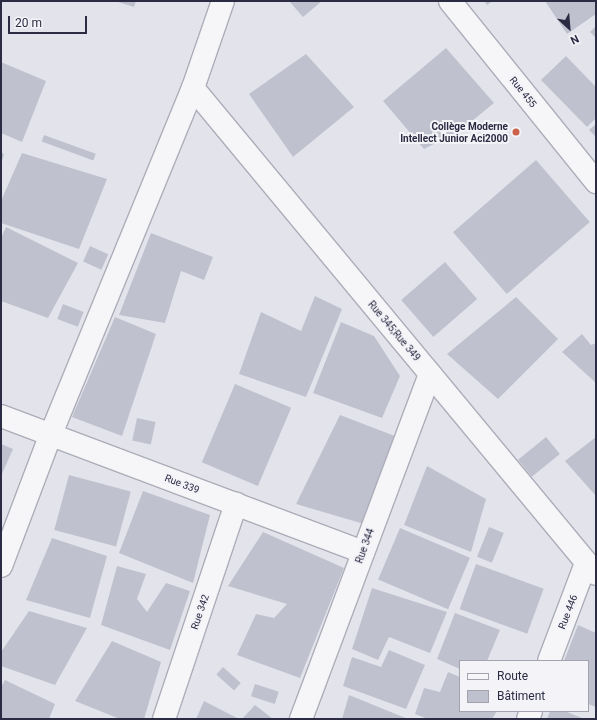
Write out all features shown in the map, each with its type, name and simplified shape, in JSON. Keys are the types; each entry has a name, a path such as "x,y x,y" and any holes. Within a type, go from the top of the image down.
{"street":[{"path":"1,566 50,434 193,88 223,1"},
{"name":"Rue 455","path":"450,1 596,182"},
{"name":"Rue 345;Rue 349","path":"193,88 591,569"},
{"name":"Rue 344","path":"301,719 430,374"},
{"name":"Rue 339","path":"1,416 363,552"},
{"name":"Rue 342","path":"164,719 236,504"},
{"name":"Rue 446","path":"549,660 591,569"}],"building":[{"path":"115,1 136,1 134,7"},
{"path":"289,1 322,1 303,17"},
{"path":"484,1 493,1 487,5"},
{"path":"545,1 596,1 596,14 567,34"},
{"path":"596,26 596,38 590,32"},
{"path":"446,48 494,103 461,130 424,149 383,101"},
{"path":"306,54 354,107 293,157 249,94"},
{"path":"566,56 596,87 596,118 587,127 541,80"},
{"path":"1,62 46,81 22,142 1,133"},
{"path":"596,124 596,137 589,130"},
{"path":"44,135 96,154 93,160 42,142"},
{"path":"1,152 4,154 1,164"},
{"path":"22,153 107,179 79,249 1,223 1,201"},
{"path":"536,160 590,222 507,294 453,232"},
{"path":"6,227 78,263 48,318 1,301 1,238"},
{"path":"151,233 213,257 204,280 181,271 165,323 119,315"},
{"path":"90,246 108,254 101,270 83,262"},
{"path":"445,262 477,299 433,337 401,300"},
{"path":"315,296 342,309 306,397 239,374 261,312 301,331"},
{"path":"516,297 558,339 498,399 447,354"},
{"path":"63,304 84,312 78,327 57,319"},
{"path":"115,317 156,334 122,436 72,417"},
{"path":"341,322 374,336 400,376 382,418 313,393"},
{"path":"582,334 591,345 596,343 596,383 562,352"},
{"path":"235,384 291,408 258,486 202,462"},
{"path":"340,415 400,438 364,524 296,504"},
{"path":"137,418 156,422 151,444 132,440"},
{"path":"546,437 560,454 532,477 518,460"},
{"path":"596,437 596,496 565,461"},
{"path":"1,444 13,449 1,476"},
{"path":"427,466 486,499 471,552 404,525"},
{"path":"69,475 131,492 116,547 54,530"},
{"path":"143,491 210,515 193,583 119,553"},
{"path":"489,527 504,533 492,563 477,557"},
{"path":"400,528 470,558 448,609 378,580"},
{"path":"263,532 344,568 300,678 237,655 256,614 274,618 287,604 228,586"},
{"path":"52,538 107,556 90,618 26,600"},
{"path":"476,564 544,589 527,634 460,609"},
{"path":"117,566 146,574 137,599 147,612 166,583 190,591 170,650 101,625"},
{"path":"372,588 447,612 430,653 389,637 378,660 352,649"},
{"path":"29,611 87,628 55,685 1,666 1,652"},
{"path":"455,613 500,630 487,660 459,660 459,669 437,659"},
{"path":"578,625 596,633 596,707 589,704 589,660 564,660"},
{"path":"112,641 161,662 144,719 120,719 75,701"},
{"path":"389,650 425,665 406,709 343,686 352,657 381,667"},
{"path":"223,667 241,683 234,690 216,674"},
{"path":"448,672 459,677 459,712 496,712 492,719 428,719 415,714 424,688 440,692"},
{"path":"5,680 55,704 49,719 1,719 1,687"},
{"path":"255,684 279,692 275,704 251,696"},
{"path":"349,695 408,719 342,719"},
{"path":"204,701 239,719 196,719"},
{"path":"255,705 273,719 242,719"},
{"path":"550,712 567,712 584,719 547,719"}],"place":[{"name":"Collège Moderne Intellect Junior Aci2000","path":"516,132"}]}
